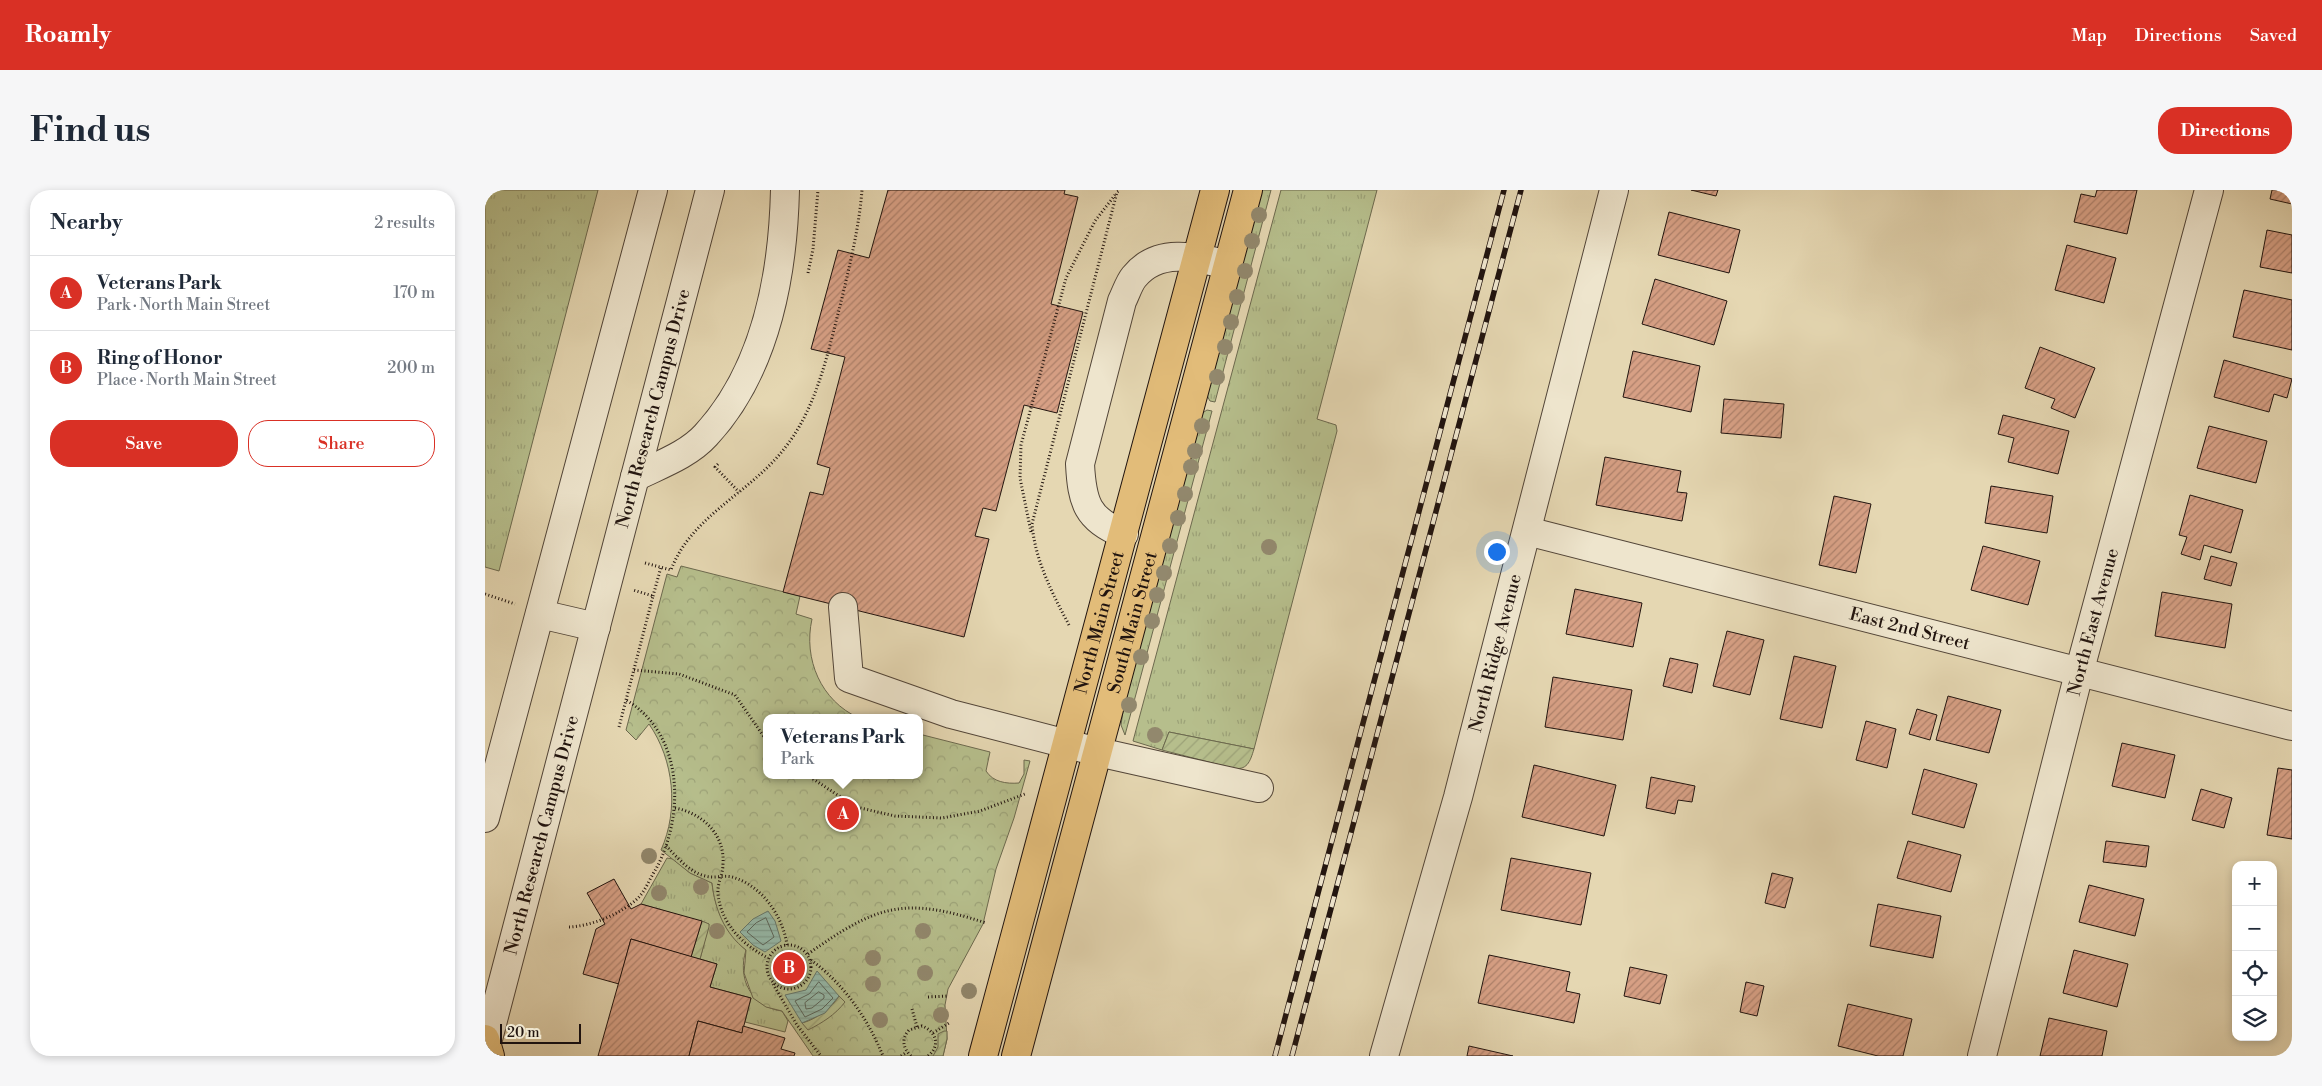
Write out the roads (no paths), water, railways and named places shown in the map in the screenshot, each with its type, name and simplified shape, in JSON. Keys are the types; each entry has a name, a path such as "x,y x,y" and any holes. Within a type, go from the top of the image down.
{"main road":[{"name":"North Main Street","path":"983,1056 1215,190"},
{"name":"South Main Street","path":"1016,1056 1099,752 1248,190"}],"street":[{"path":"485,818 653,190"},
{"name":"North Research Campus Drive","path":"487,1046 710,190"},
{"path":"635,477 683,453 706,436 732,401 755,354 779,278 784,231 785,190"},
{"name":"North Ridge Avenue","path":"1384,1056 1457,796 1614,190"},
{"name":"North East Avenue","path":"1982,1056 2079,673 2209,190"},
{"path":"1124,534 1104,526 1088,509 1081,490 1080,464 1122,301 1133,278 1149,263 1168,256 1197,258 1228,265"},
{"name":"East 2nd Street","path":"1527,531 2292,726"},
{"path":"843,607 849,678 951,714 1099,752 1259,788"},
{"path":"540,614 596,627"}],"water":[{"path":"768,911 775,921 781,941 765,952 753,945 740,932 753,919"},
{"path":"817,971 839,996 825,1013 802,1023 785,995 806,990"}],"railway":[{"path":"1275,1056 1504,190"},
{"path":"1292,1056 1521,190"}],"place":[{"name":"Veterans Park","path":"843,814"},
{"name":"Ring of Honor","path":"789,968"}]}
